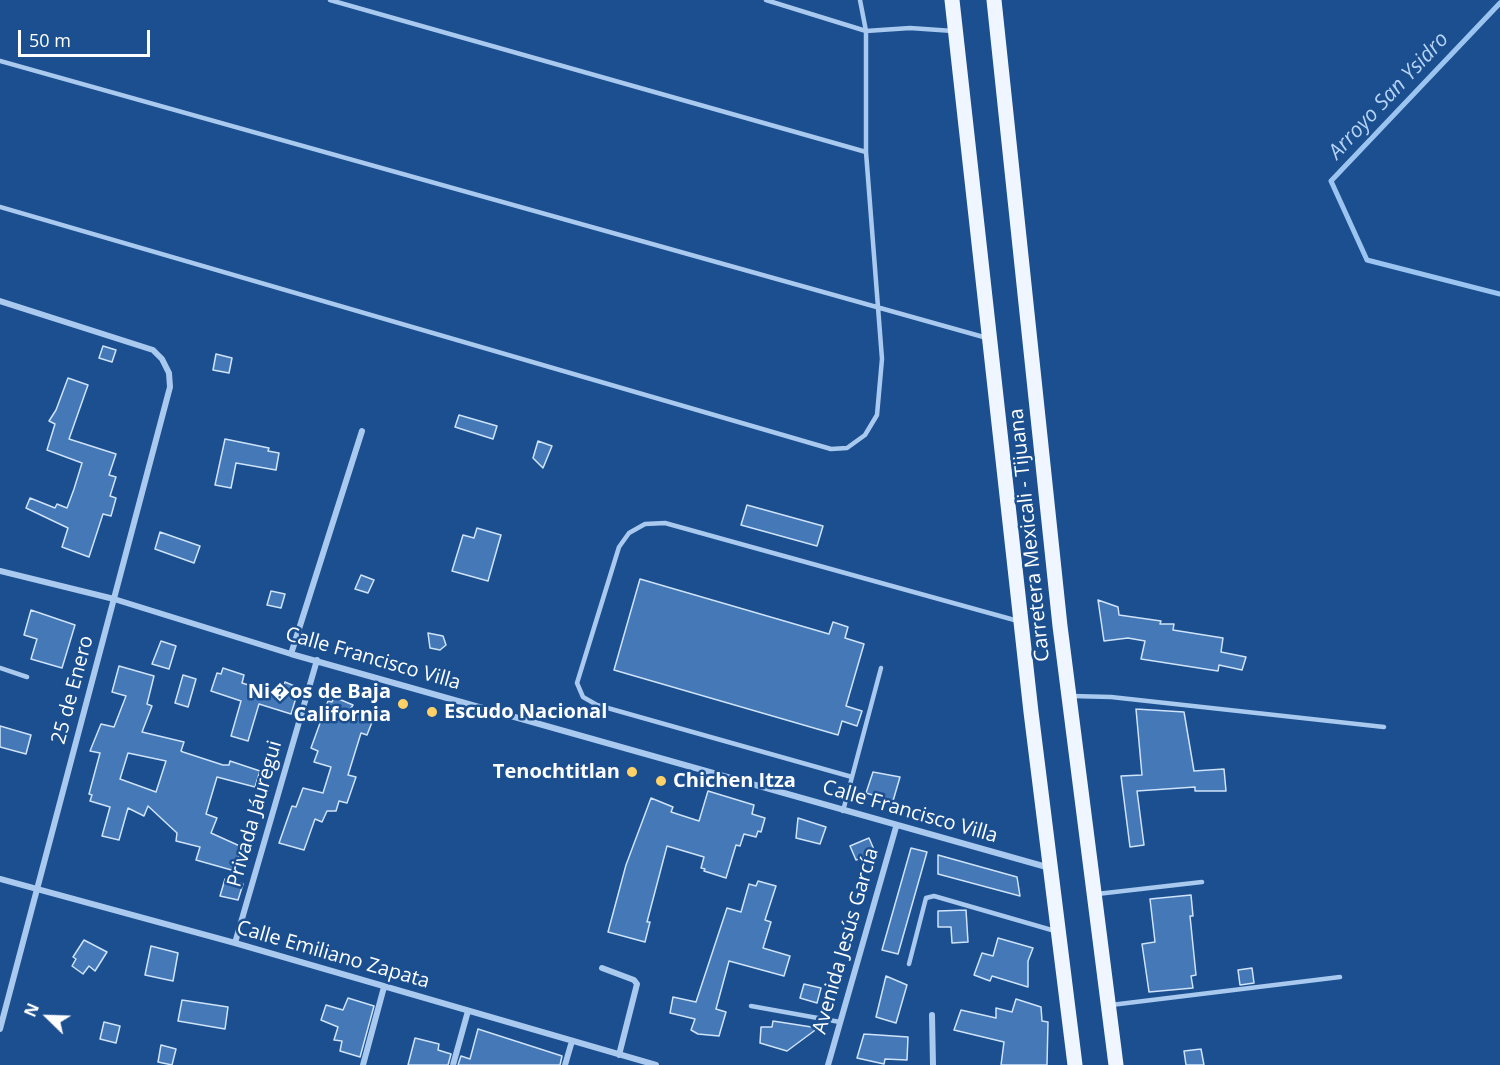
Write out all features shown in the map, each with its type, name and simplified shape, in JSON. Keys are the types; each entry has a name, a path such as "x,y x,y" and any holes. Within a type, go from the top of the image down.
{"main road":[{"name":"Carretera Mexicali - Tijuana","path":"952,0 1021,622 1075,1065"},
{"name":"Carretera Mexicali - Tijuana","path":"994,0 1069,696 1116,1065"}],"street":[{"name":"25 de Enero","path":"0,301 143,345 162,359 169,374 170,387 0,1029"},
{"path":"291,654 362,431"},
{"name":"Calle Francisco Villa","path":"0,572 114,599 291,654 695,766 896,827 1050,868"},
{"name":"Privada Jáuregui","path":"235,943 317,660"},
{"name":"Avenida Jesús García","path":"828,1065 896,827"},
{"name":"Calle Emiliano Zapata","path":"0,879 37,891 235,943 656,1065"},
{"path":"602,968 634,980 637,984 619,1055"},
{"path":"363,1065 384,987"},
{"path":"453,1065 468,1011"},
{"path":"932,1015 933,1065"},
{"path":"565,1065 572,1041"}],"lane":[{"path":"330,0 866,152"},
{"path":"766,0 866,31 910,28 956,31"},
{"path":"0,207 831,449 847,448 865,435 877,415 882,359 866,152 866,31 860,0"},
{"path":"0,61 990,338"},
{"path":"852,777 597,705 583,697 577,683 619,547 629,533 645,524 665,523 1021,622"},
{"path":"0,668 27,677"},
{"path":"843,811 881,668"},
{"path":"1069,696 1111,697 1384,727"},
{"path":"1094,895 1202,882"},
{"path":"909,964 926,898 934,896 1058,931"},
{"path":"1108,1006 1340,977"},
{"path":"751,1006 840,1022"}],"building":[{"path":"103,346 116,350 112,362 99,358"},
{"path":"216,354 232,358 229,373 213,370"},
{"path":"68,378 88,385 69,439 116,454 109,475 116,477 110,496 116,498 111,516 103,514 89,557 62,547 68,528 26,508 30,498 55,508 57,504 67,508 74,489 82,463 47,450 55,424 49,421 56,410"},
{"path":"459,415 497,426 493,439 455,427"},
{"path":"225,439 269,448 268,451 279,453 276,470 236,463 231,488 215,485"},
{"path":"538,441 552,446 543,468 533,458"},
{"path":"747,505 823,526 817,546 741,525"},
{"path":"477,528 501,535 488,581 452,571 463,535 474,538"},
{"path":"160,532 200,546 194,563 155,549"},
{"path":"361,575 374,580 368,593 355,589"},
{"path":"640,579 829,634 833,622 848,627 845,638 864,644 846,706 862,711 857,726 842,721 838,735 614,670"},
{"path":"271,591 285,594 281,608 267,605"},
{"path":"1098,600 1118,607 1119,615 1161,621 1160,624 1174,624 1173,630 1223,638 1221,652 1246,657 1242,670 1219,665 1218,671 1141,659 1145,641 1128,638 1104,641"},
{"path":"31,610 75,625 62,668 31,659 37,639 24,635"},
{"path":"428,633 443,636 446,645 440,650 430,648"},
{"path":"161,641 176,646 169,669 152,664"},
{"path":"119,666 154,676 147,704 152,706 142,732 184,742 181,751 183,752 223,765 229,765 230,761 260,771 255,787 217,777 206,814 217,818 211,833 242,847 235,871 196,860 200,847 176,841 177,833 148,806 144,816 128,808 119,840 102,836 110,807 90,801 92,795 89,794 100,753 90,751 101,724 114,727 126,696 112,692","holes":["128,753 166,761 156,792 120,779"]},
{"path":"223,668 244,675 242,683 281,695 285,682 299,688 291,714 259,704 248,741 231,736 241,701 211,691 217,673 221,674"},
{"path":"183,675 196,679 188,707 175,703"},
{"path":"334,697 353,705 351,708 361,712 361,718 372,722 367,735 361,733 348,775 356,777 347,803 339,801 336,811 327,811 322,822 315,819 304,850 279,843 292,806 296,807 303,788 323,793 331,767 314,762 318,751 311,748 328,701 332,702"},
{"path":"1136,709 1184,712 1194,771 1224,769 1226,791 1195,791 1195,787 1137,791 1144,845 1130,847 1121,776 1142,775"},
{"path":"0,726 31,735 26,754 0,747"},
{"path":"873,772 900,777 893,801 866,793"},
{"path":"708,791 754,805 752,814 765,818 761,832 758,831 756,837 744,834 740,846 736,845 726,878 704,871 705,869 701,868 704,857 667,846 647,922 650,922 645,942 608,932 626,865 651,798 673,807 671,812 699,821"},
{"path":"798,818 826,827 820,844 796,838"},
{"path":"869,838 875,852 856,860 850,846"},
{"path":"911,848 927,852 898,954 882,950"},
{"path":"938,855 1017,877 1020,896 938,874"},
{"path":"225,879 243,884 238,900 220,896"},
{"path":"758,881 776,886 765,920 771,922 763,948 790,956 784,976 729,961 716,1009 726,1012 719,1036 698,1034 691,1030 695,1019 670,1013 673,997 696,1002 727,908 741,912 749,884 756,886"},
{"path":"1191,895 1193,916 1190,916 1196,975 1191,976 1193,988 1149,992 1142,944 1155,942 1150,899"},
{"path":"966,910 968,942 952,943 951,927 938,927 938,911"},
{"path":"998,938 1033,948 1028,961 1028,987 992,976 990,981 974,975 982,953 993,956"},
{"path":"84,940 107,952 95,971 89,966 83,974 72,966 76,959 73,957"},
{"path":"151,946 178,953 173,981 145,975"},
{"path":"1252,968 1254,983 1240,985 1238,970"},
{"path":"886,976 907,985 896,1023 876,1017"},
{"path":"804,984 821,988 817,1003 800,998"},
{"path":"348,998 374,1006 360,1057 340,1051 342,1041 334,1040 338,1027 321,1020 326,1005 343,1010"},
{"path":"1016,999 1041,1007 1042,1021 1048,1022 1047,1065 1001,1065 1004,1042 954,1030 961,1010 996,1018 996,1008 1012,1012"},
{"path":"182,1000 228,1007 225,1029 178,1021"},
{"path":"773,1021 818,1028 787,1051 760,1043 761,1027 772,1027"},
{"path":"104,1022 120,1026 116,1043 100,1039"},
{"path":"478,1029 562,1056 560,1065 458,1065 461,1056 470,1059"},
{"path":"864,1034 908,1037 907,1060 885,1059 884,1064 857,1058"},
{"path":"415,1038 439,1044 438,1050 451,1054 448,1065 408,1065"},
{"path":"161,1045 176,1049 172,1065 158,1062"},
{"path":"1201,1049 1204,1065 1186,1065 1184,1051"}],"waterway":[{"name":"Arroyo San Ysidro","path":"1500,3 1331,181 1367,260 1500,294"}],"place":[{"name":"Ni�os de Baja California","path":"403,704"},
{"name":"Escudo Nacional","path":"432,712"},
{"name":"Tenochtitlan","path":"632,772"},
{"name":"Chichen Itza","path":"661,781"}]}
